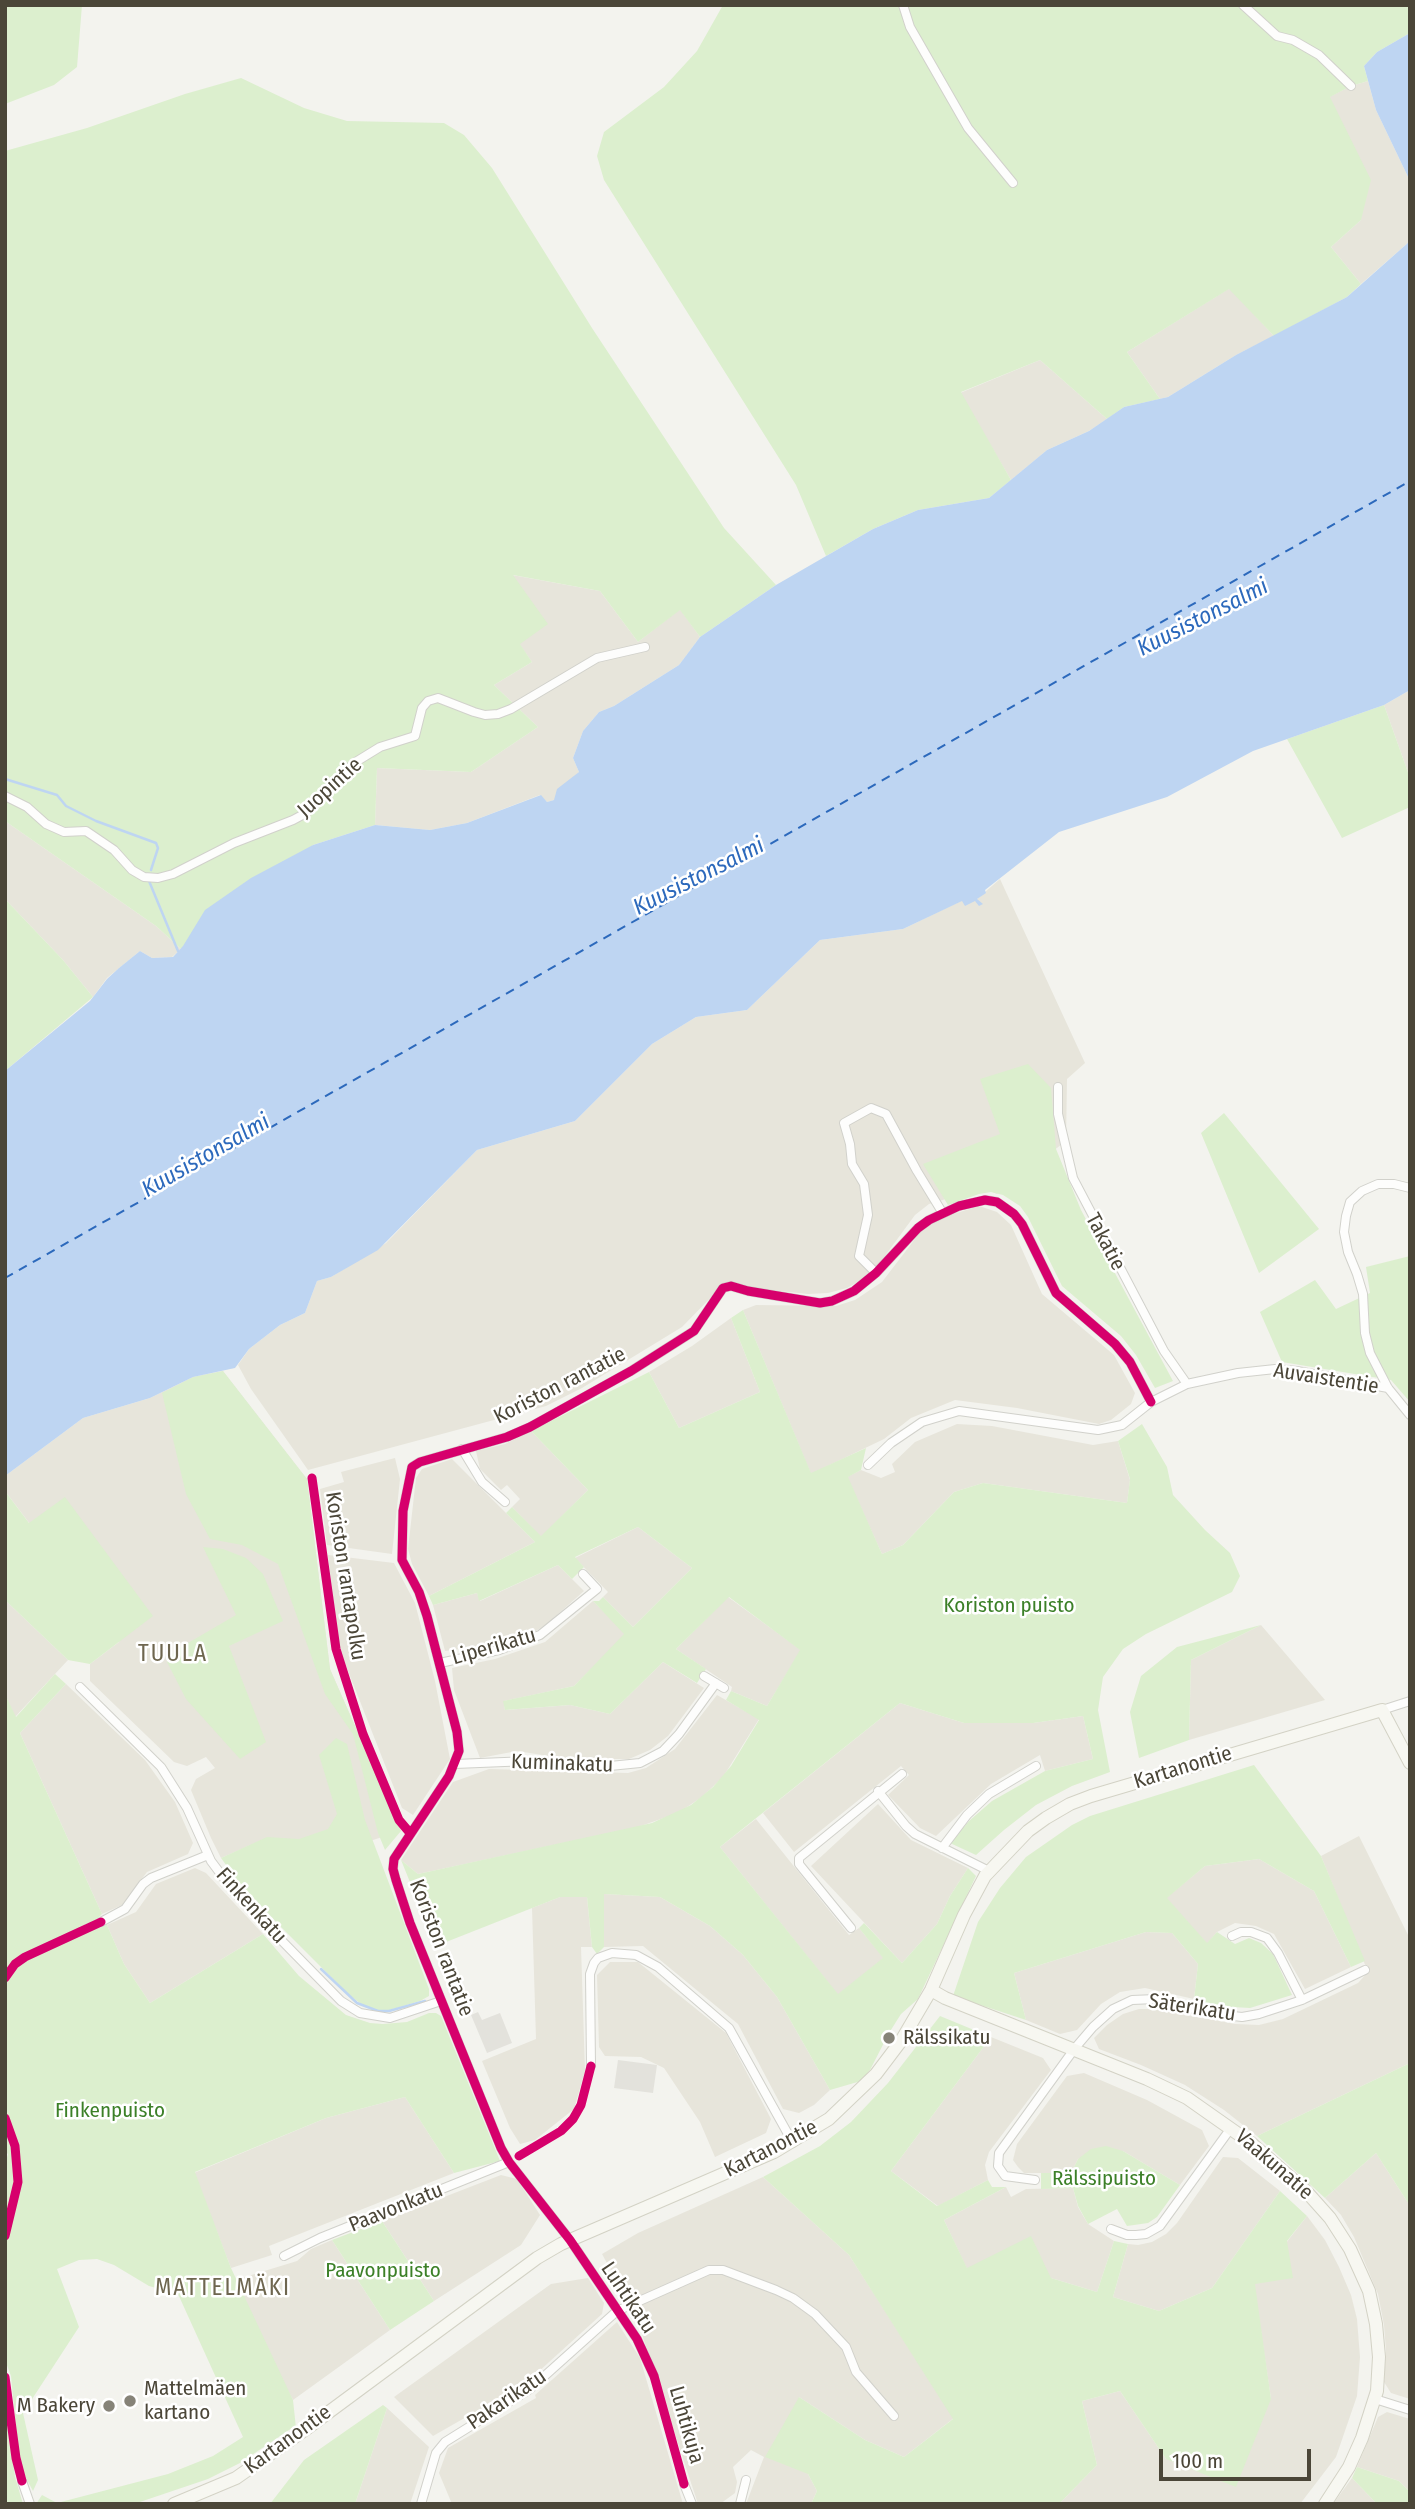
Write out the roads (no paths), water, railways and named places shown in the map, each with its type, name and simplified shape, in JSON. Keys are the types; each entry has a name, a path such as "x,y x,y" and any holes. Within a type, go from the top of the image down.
{"street":[{"path":"903,5 910,27 968,128 1013,183"},
{"path":"1243,5 1278,36 1293,40 1319,55 1351,86"},
{"name":"Juopintie","path":"5,796 27,807 46,824 64,832 86,831 114,850 132,870 144,877 158,878 173,874 234,843 306,813 354,763 380,747 415,736 422,708 428,701 438,698 474,712 498,714 597,658 645,647"},
{"name":"Takatie","path":"1058,1087 1058,1114 1073,1178 1164,1351 1187,1384"},
{"path":"876,1273 859,1256 868,1215 864,1184 852,1164 844,1123 870,1108 886,1114 942,1212"},
{"path":"1388,1388 1370,1353 1365,1333 1363,1294 1344,1233 1350,1202 1362,1191 1378,1184 1410,1188"},
{"name":"Koriston rantatie","path":"570,2241 509,2162 494,2133 410,1923 393,1869 399,1848 456,1764 459,1751 457,1732 423,1603 402,1560 402,1519 412,1467 420,1462 507,1437 530,1427 647,1361 694,1331 723,1288 731,1286 820,1303 854,1292 876,1273 918,1228 942,1212 973,1201 997,1202 1014,1214 1022,1224 1056,1293 1115,1344 1130,1362 1151,1402"},
{"name":"Auvaistentie","path":"1151,1402 1187,1384 1212,1377 1275,1369 1388,1388 1410,1415"},
{"path":"868,1465 891,1443 922,1422 948,1413 969,1411 1098,1430 1122,1425 1151,1402"},
{"path":"463,1449 482,1482 505,1502"},
{"name":"Liperikatu","path":"440,1663 499,1650 540,1635 597,1589 583,1574"},
{"name":"Kuminakatu","path":"456,1764 522,1761 610,1766 640,1763 663,1751 720,1685 704,1676"},
{"name":"Finkenkatu","path":"80,1687 161,1767 187,1808 217,1870 251,1912 276,1934 331,1992 351,2008 374,2017 390,2018 441,2001"},
{"name":"Kartanontie","path":"174,2504 236,2478 537,2258 793,2143 829,2119 876,2074 901,2040 931,1990 964,1915 989,1871 1028,1831 1070,1804 1210,1759 1410,1701"},
{"path":"1382,1710 1410,1763"},
{"path":"942,1848 967,1815 989,1794 1036,1766"},
{"path":"851,1928 799,1864 799,1858 902,1774"},
{"path":"878,1791 915,1834 989,1871"},
{"path":"101,1922 125,1909 143,1884 151,1878 208,1855"},
{"path":"1232,1936 1251,1932 1267,1938 1278,1953 1302,2000"},
{"path":"591,2066 590,1974 594,1964 601,1957 612,1953 636,1955 658,1967 729,2028 793,2143"},
{"name":"Säterikatu","path":"1075,2048 1104,2017 1123,2003 1132,2000 1167,2001 1208,2013 1242,2017 1302,2000 1365,1970"},
{"name":"Vaakunatie","path":"931,1990 1167,2088 1231,2128 1262,2152 1330,2217 1350,2249 1369,2291 1379,2357 1375,2399 1357,2452 1325,2504"},
{"path":"1035,2180 1005,2176 998,2166 999,2153 1075,2048"},
{"path":"1111,2229 1126,2235 1136,2235 1146,2234 1160,2226 1231,2128"},
{"name":"Paavonkatu","path":"284,2256 320,2238 509,2162"},
{"name":"Luhtikatu","path":"570,2241 637,2339 654,2376"},
{"name":"Pakarikatu","path":"421,2504 436,2453 445,2442 530,2389 617,2311 709,2270 723,2270 776,2290 805,2306 825,2323 846,2347 856,2372 894,2416"},
{"path":"1375,2399 1410,2410"},
{"path":"740,2504 746,2480"},
{"path":"22,2482 30,2504"},
{"path":"684,2484 692,2504"}],"water":[{"path":"1410,33 1410,181 1376,110 1364,66 1377,52"},
{"name":"Kuusistonsalmi","path":"1410,241 1410,690 1384,705 1253,751 1167,797 1059,832 985,890 986,893 977,899 983,904 979,906 975,901 965,906 962,901 903,929 820,940 747,1010 696,1017 652,1044 575,1121 477,1150 378,1250 331,1277 317,1281 305,1313 280,1325 249,1349 235,1368 193,1377 150,1398 83,1418 5,1476 5,1071 90,1001 119,968 140,951 152,958 173,957 205,910 251,878 313,845 375,825 430,830 467,823 541,795 547,802 554,800 557,789 579,772 573,758 583,731 599,712 614,706 679,665 700,637 776,585 873,529 918,510 989,498 1047,450 1089,431 1124,407 1168,397 1236,355 1347,297"}],"waterway":[{"path":"5,779 57,795 66,806 96,821 156,843 158,848 151,870"},
{"path":"149,881 178,951"},
{"path":"321,1969 357,2003 378,2011 389,2011 425,2001"}],"place":[{"name":"Rälssikatu","path":"889,2038"},
{"name":"Mattelmäen kartano","path":"130,2401"},
{"name":"M Bakery","path":"109,2406"}],"district":[{"name":"TUULA","path":"173,1655"},
{"name":"MATTELMÄKI","path":"223,2289"}],"park label":[{"name":"Koriston puisto","path":"1009,1606"},
{"name":"Finkenpuisto","path":"110,2111"},
{"name":"Rälssipuisto","path":"1104,2179"},
{"name":"Paavonpuisto","path":"383,2271"}]}
